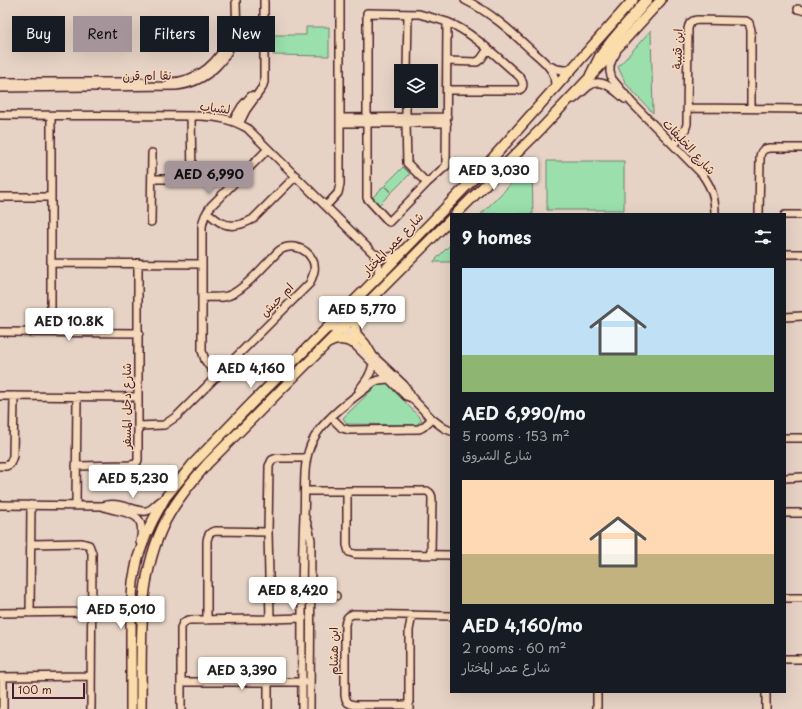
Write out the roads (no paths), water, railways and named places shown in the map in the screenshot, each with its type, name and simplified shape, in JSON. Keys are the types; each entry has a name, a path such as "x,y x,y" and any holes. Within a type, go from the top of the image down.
{"highway":[{"path":"591,75 600,57 647,0"}],"main road":[{"name":"شارع عمر المختار","path":"131,709 132,598 136,567 140,551 153,520 178,481 482,170 633,0"},
{"path":"457,213 558,111 661,0"},
{"name":"شارع عمر المختار","path":"141,709 142,614 145,588 151,558 160,533 166,519 181,495 208,463 450,220"},
{"path":"358,312 356,334 365,344 372,359"},
{"path":"326,345 333,340 340,339 353,343"}],"street":[{"name":"نقا ام قرن","path":"0,82 178,82 190,78 200,74 209,67 218,58 224,48 231,24 232,0"},
{"name":"نقا ام قرن","path":"0,88 183,86 207,75 222,60 229,50 236,28 236,0"},
{"path":"236,122 242,106 255,90 260,81 259,0"},
{"path":"236,122 262,88 264,82 264,0"},
{"path":"326,206 338,193 340,184 340,0"},
{"path":"465,0 494,18 546,64 552,70 555,88"},
{"path":"447,22 446,166 389,222 367,198 368,13 419,14 437,18 453,24 488,49 520,77 523,82 522,89 519,90 447,90"},
{"path":"407,64 408,14"},
{"name":"ابن قتيبة","path":"674,145 686,130 687,124 688,29 690,23 693,21 743,21 749,23 751,30 751,108"},
{"name":"شارع الخليفات","path":"622,43 612,60 610,72 612,79 632,103 702,174 714,197 716,213"},
{"path":"447,61 477,62 488,49"},
{"path":"546,64 557,70 572,69"},
{"name":"شارع الخليفات","path":"558,111 594,83 606,84 632,103"},
{"path":"406,108 407,163 427,183"},
{"path":"688,108 802,109"},
{"name":"لشباب","path":"0,115 191,116 220,117 236,122 247,128 374,254"},
{"path":"51,116 51,332"},
{"path":"152,180 192,179 191,116"},
{"path":"340,120 447,120"},
{"path":"759,213 760,154 762,151 769,148 802,148"},
{"path":"217,377 207,364 202,351 202,227 204,217 214,203 268,149"},
{"path":"152,153 152,222"},
{"path":"207,212 220,222 226,224 239,224 253,219 296,176"},
{"path":"0,197 51,197"},
{"path":"786,215 802,215"},
{"name":"ام حيش","path":"138,426 161,425 178,416 310,282 314,274 314,265 309,254 303,249 288,247 278,251 244,286 231,295 225,297 202,298"},
{"path":"374,254 387,258 394,257 402,252"},
{"path":"374,254 379,266 376,279"},
{"path":"786,254 802,254"},
{"path":"51,263 202,264"},
{"name":"شارع دحل المسفر","path":"76,466 130,465 136,464 138,458 138,263"},
{"path":"342,314 340,321 342,329 353,343 404,385 412,398 432,419 450,431"},
{"path":"786,317 802,316"},
{"path":"327,328 349,330 388,379 403,394 412,398"},
{"path":"0,332 138,333"},
{"path":"353,399 371,372 372,359"},
{"path":"302,709 302,618 306,458 317,432 322,425 374,382 388,379"},
{"path":"0,396 138,397"},
{"path":"0,466 10,464 13,456 14,396"},
{"path":"76,505 77,396"},
{"path":"331,417 342,428 349,430 419,429 423,428 432,419"},
{"path":"786,438 802,438"},
{"path":"270,619 268,532 269,466 272,460 277,458 306,458"},
{"path":"786,478 802,478"},
{"path":"305,491 424,490 430,492 432,495 431,554"},
{"path":"347,491 347,545 349,552 355,554 450,555"},
{"path":"102,506 115,504 136,510 146,511 152,509 166,498"},
{"path":"0,505 102,506 127,512 137,518 141,523 140,551"},
{"path":"30,613 31,505"},
{"path":"786,513 802,513"},
{"path":"304,515 308,524 310,535 311,556 310,709"},
{"path":"207,620 207,541 209,533 216,531 268,532"},
{"path":"31,544 82,543 89,545 92,553 91,709"},
{"path":"303,557 311,556"},
{"path":"311,596 336,596"},
{"path":"786,598 802,598"},
{"path":"0,613 91,612"},
{"name":"ابن هشام","path":"409,707 356,705 348,703 345,695 345,625 347,618 349,615 353,614 450,616"},
{"path":"409,707 409,630 412,615"},
{"path":"181,709 182,625 186,620 302,618"},
{"path":"786,659 802,659"},
{"path":"3,709 2,677 92,676"},
{"path":"181,682 310,682"},
{"path":"268,682 268,709"},
{"path":"597,693 597,709"},
{"path":"766,693 766,709"}]}
